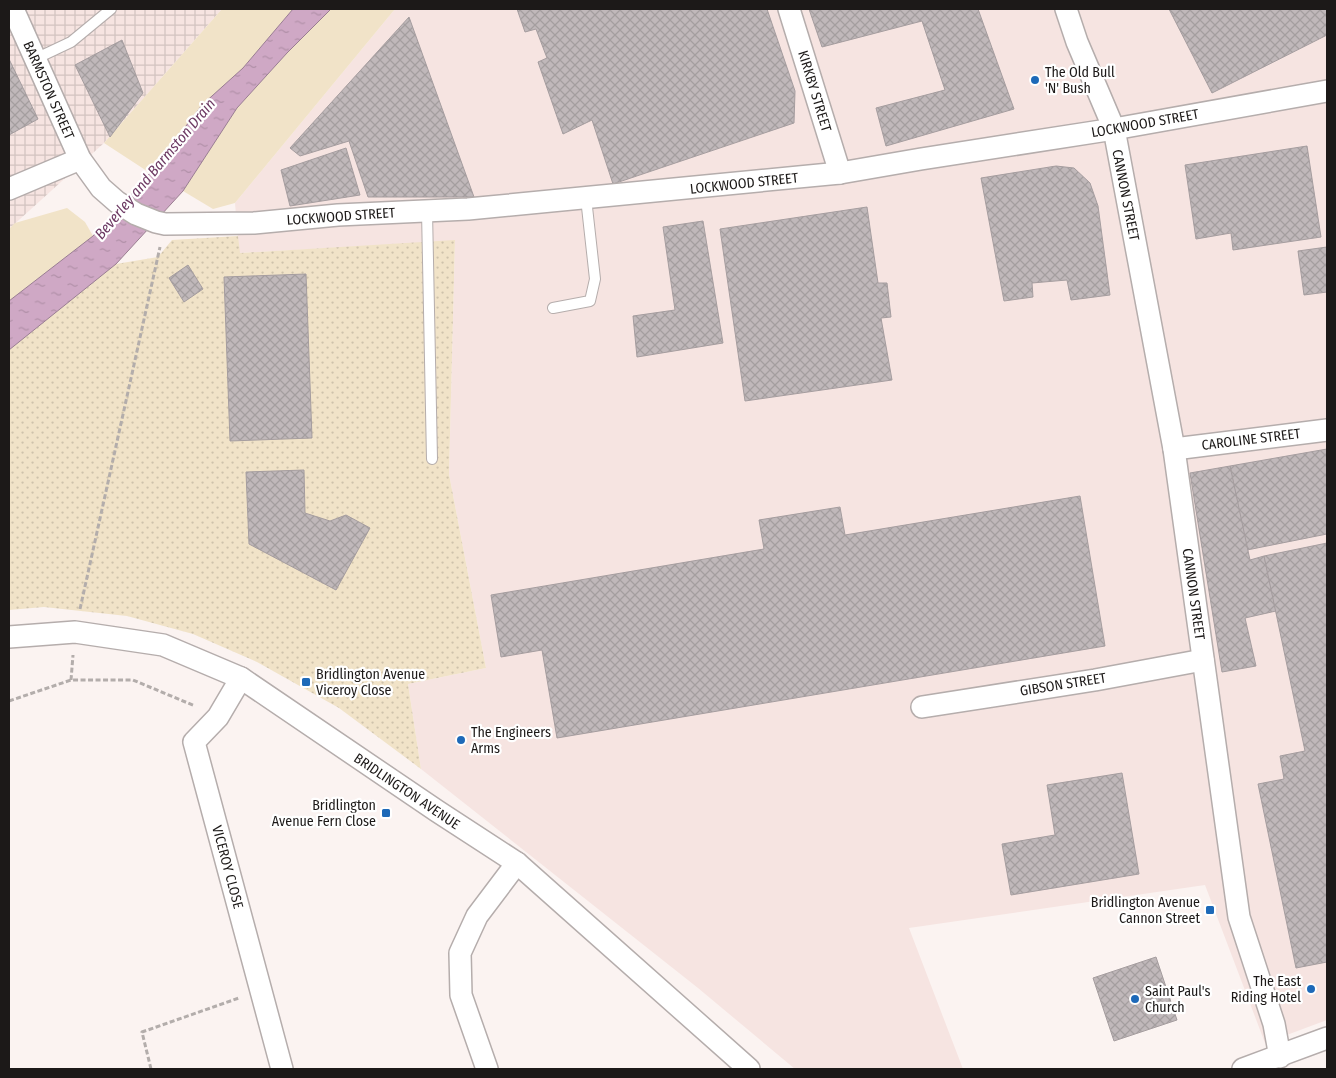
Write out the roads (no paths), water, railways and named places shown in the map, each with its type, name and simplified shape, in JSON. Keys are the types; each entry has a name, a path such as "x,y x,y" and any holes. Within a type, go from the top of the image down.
{"street":[{"name":"BARMSTON STREET","path":"13,9 84,165 101,188 117,202 136,214 160,223"},
{"name":"KIRKBY STREET","path":"789,9 840,173"},
{"name":"CANNON STREET","path":"1066,9 1076,42 1114,129 1174,449 1238,917 1274,1024 1280,1057"},
{"name":"LOCKWOOD STREET","path":"160,223 254,223 338,215 468,209 840,173 1114,129 1327,91"},
{"path":"9,189 84,165"},
{"name":"CAROLINE STREET","path":"1174,449 1327,430"},
{"name":"BRIDLINGTON AVENUE","path":"9,637 75,632 163,645 241,678 379,773 517,863 749,1069"},
{"name":"GIBSON STREET","path":"922,707 1095,680 1203,660"},
{"name":"VICEROY CLOSE","path":"241,678 218,717 194,742 282,1069"},
{"path":"486,1069 461,995 460,953 477,916 517,863"},
{"path":"1243,1069 1280,1057 1327,1038"}],"lane":[{"path":"35,59 71,42 111,9"},
{"path":"553,308 590,301 595,279 586,198"},
{"path":"427,211 432,459"}],"water":[{"name":"Beverley and Barmston Drain","path":"293,9 331,9 287,53 237,108 183,191 116,264 9,350 9,301 93,236 150,173 202,105 243,68"}],"place":[{"name":"The Old Bull 'N' Bush","path":"1035,80"},
{"name":"Bridlington Avenue Viceroy Close","path":"306,682"},
{"name":"The Engineers Arms","path":"461,740"},
{"name":"Bridlington Avenue Fern Close","path":"386,813"},
{"name":"Bridlington Avenue Cannon Street","path":"1210,910"},
{"name":"The East Riding Hotel","path":"1311,989"},
{"name":"Saint Paul's Church","path":"1135,999"}]}
